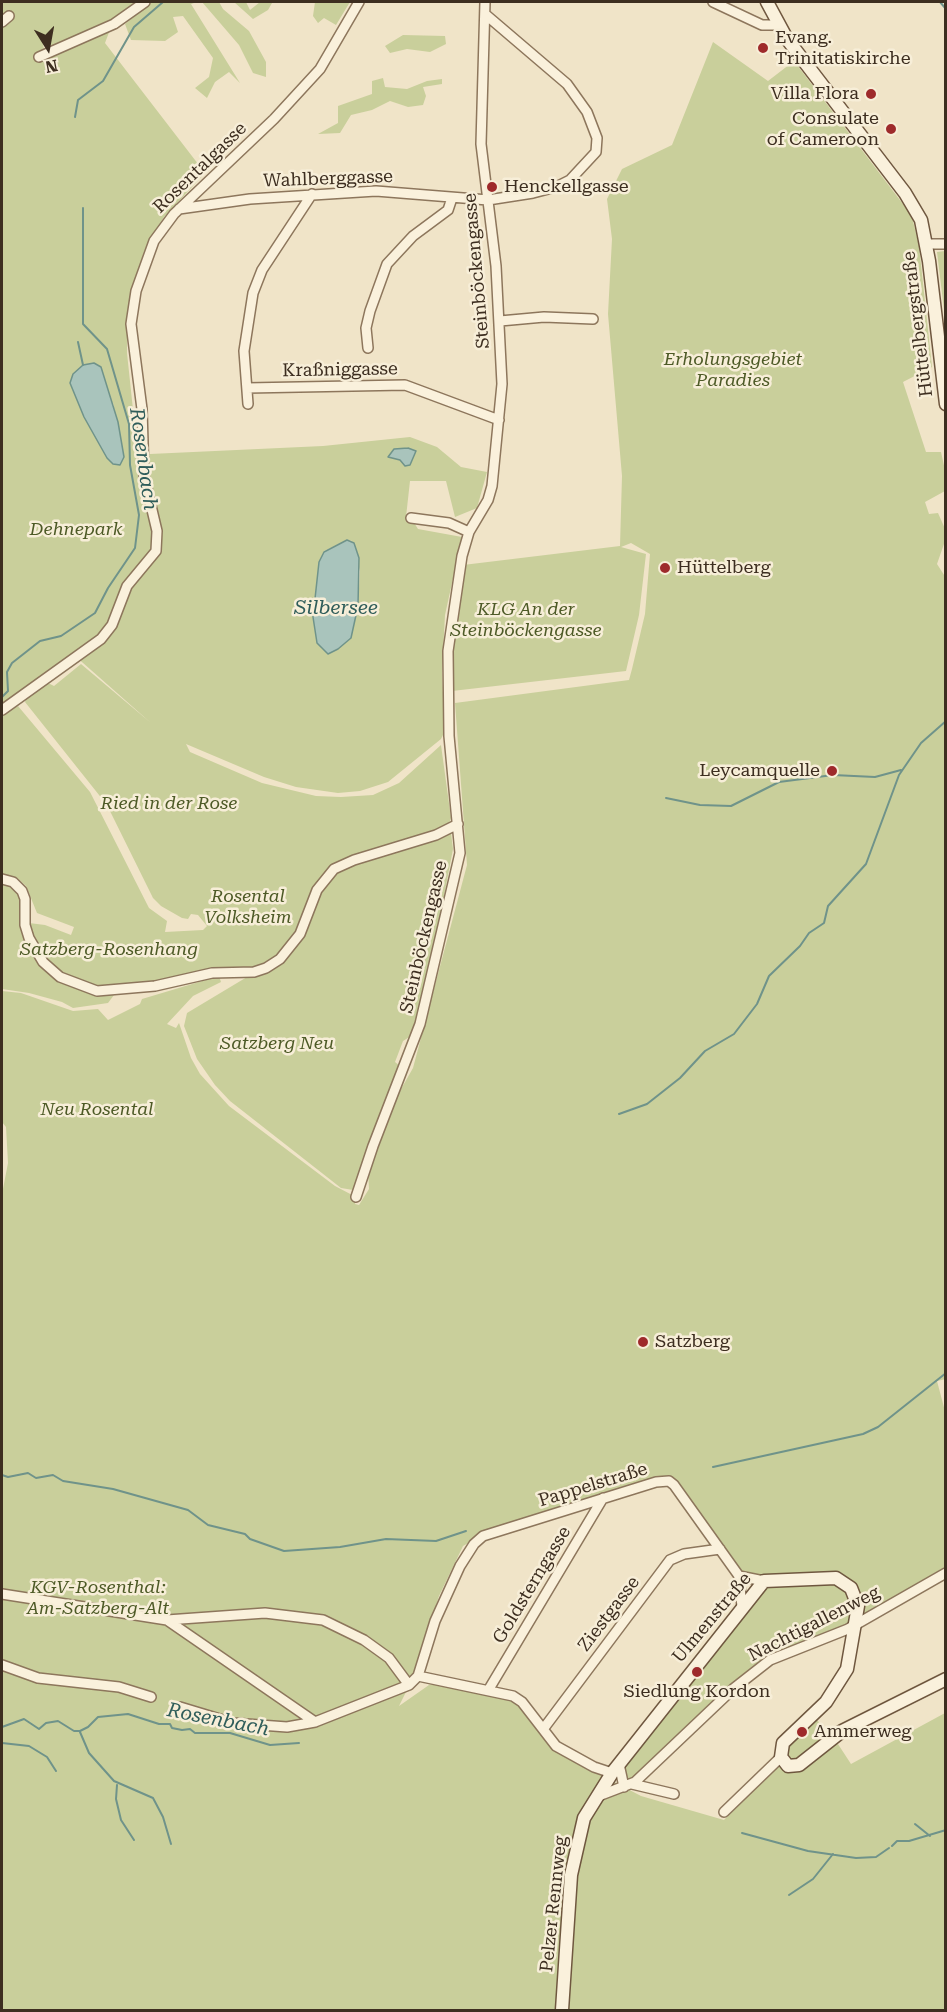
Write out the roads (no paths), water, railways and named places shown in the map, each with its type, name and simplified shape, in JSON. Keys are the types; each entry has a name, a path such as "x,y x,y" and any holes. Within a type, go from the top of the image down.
{"street":[{"path":"39,57 114,24 145,2"},
{"name":"Rosentalgasse","path":"2,711 101,639 112,625 127,586 156,551 158,531 144,476 143,421 131,315 149,252 166,223 179,209 274,119 320,69 359,2"},
{"name":"Steinböckengasse","path":"357,1197 423,1012 460,853 449,736 446,671 458,576 469,532 488,500 499,420 500,321 481,144 485,2"},
{"path":"713,2 766,26 777,25"},
{"path":"750,19 769,7"},
{"name":"Hüttelbergstraße","path":"769,7 777,25 910,200 921,220 927,244 945,404"},
{"path":"485,14 567,84 587,111 597,138 596,152 570,180 556,187 488,200"},
{"path":"200,190 206,205"},
{"name":"Wahlberggasse","path":"179,209 312,194 376,191 488,200"},
{"path":"248,404 244,351 253,293 262,270 312,194"},
{"path":"368,348 366,328 387,264 413,236 448,210 452,198"},
{"path":"927,244 945,244"},
{"path":"500,321 544,317 593,319"},
{"name":"Kraßniggasse","path":"247,388 405,385 499,420"},
{"path":"411,518 449,523 469,532"},
{"path":"2,879 13,882 24,895 25,930 38,954 54,973 77,986 97,991 155,986 212,973 254,972 266,968 280,958 300,934 317,890 334,869 354,860 436,835 458,824"},
{"name":"Pappelstraße","path":"418,1676 435,1620 456,1575 474,1544 483,1536 656,1482 669,1481 739,1576 742,1607"},
{"name":"Goldsterngasse","path":"489,1689 603,1498"},
{"name":"Ziestgasse","path":"544,1728 670,1560 684,1554 720,1549"},
{"name":"Nachtigallenweg","path":"596,1797 628,1785 752,1672 777,1656 857,1623 945,1573"},
{"path":"739,1576 764,1581"},
{"name":"Ulmenstraße","path":"615,1769 764,1581 824,1577 842,1581 851,1588 857,1599 857,1623 850,1657 843,1676 826,1702 783,1743 781,1757"},
{"path":"2,1594 167,1620 265,1613 323,1620 364,1640 389,1658 409,1684"},
{"path":"167,1620 315,1722"},
{"path":"2,1665 38,1678 119,1687 151,1697"},
{"path":"180,1707 251,1726 287,1727 315,1722 409,1684 418,1676 489,1689 522,1702 556,1746 566,1753 615,1769 628,1785 674,1794"},
{"path":"724,1812 781,1757 788,1766 800,1765 842,1731 945,1679"},
{"name":"Pelzer Rennweg","path":"562,2010 576,1847 584,1818 615,1769"}],"water":[{"path":"94,363 101,367 118,422 124,457 120,465 113,464 107,458 84,417 70,383 73,374 83,365"},
{"path":"408,448 416,451 410,465 405,466 400,460 388,457 394,449"},
{"name":"Silbersee","path":"347,540 354,543 359,558 358,606 351,638 328,654 317,643 313,617 319,562 324,552"}],"waterway":[{"name":"Rosenbach","path":"75,117 78,100 103,81 134,27 163,2"},
{"path":"940,2 946,9"},
{"name":"Rosenbach","path":"2,697 8,691 7,672 12,663 40,641 61,636 95,613 108,588 135,548 139,515 130,465 129,424 107,349 83,324 83,208"},
{"path":"78,342 83,365"},
{"path":"619,1114 647,1104 680,1078 705,1051 734,1034 757,1004 769,976 800,946 809,933 824,923 828,906 866,864 899,775 921,743 946,721"},
{"path":"666,798 700,805 731,806 779,782 833,775 875,777 901,770"},
{"path":"713,1467 863,1434 878,1427 946,1373"},
{"path":"2,1475 8,1477 28,1473 36,1478 53,1475 63,1481 113,1489 188,1510 208,1525 245,1534 250,1539 284,1551 340,1547 386,1539 436,1541 466,1531"},
{"name":"Rosenbach","path":"2,1727 24,1719 39,1729 46,1723 58,1721 74,1731 80,1731 98,1717 128,1714 159,1724 170,1724 172,1728 190,1729 195,1733 230,1733 270,1745 299,1743"},
{"path":"80,1732 89,1753 114,1781 153,1798 163,1817 171,1844"},
{"path":"2,1743 29,1746 47,1757 56,1771"},
{"path":"117,1785 116,1799 121,1820 134,1840"},
{"path":"915,1824 930,1836"},
{"path":"892,1846 897,1841 909,1841 946,1830"},
{"path":"742,1833 808,1851 856,1858 876,1857 889,1848"},
{"path":"789,1895 813,1879 833,1854"}],"place":[{"name":"Evang. Trinitatiskirche","path":"763,48"},
{"name":"Villa Flora","path":"871,94"},
{"name":"Consulate of Cameroon","path":"891,129"},
{"name":"Henckellgasse","path":"492,187"},
{"name":"Hüttelberg","path":"665,568"},
{"name":"Leycamquelle","path":"832,771"},
{"name":"Satzberg","path":"643,1342"},
{"name":"Siedlung Kordon","path":"697,1672"},
{"name":"Ammerweg","path":"802,1732"}],"park label":[{"name":"Erholungsgebiet Paradies","path":"733,370"},
{"name":"Dehnepark","path":"76,530"},
{"name":"KLG An der Steinböckengasse","path":"526,620"},
{"name":"Ried in der Rose","path":"169,804"},
{"name":"Rosental Volksheim","path":"248,907"},
{"name":"Satzberg-Rosenhang","path":"109,950"},
{"name":"Satzberg Neu","path":"277,1044"},
{"name":"Neu Rosental","path":"97,1110"},
{"name":"KGV-Rosenthal: Am-Satzberg-Alt","path":"98,1598"}]}
